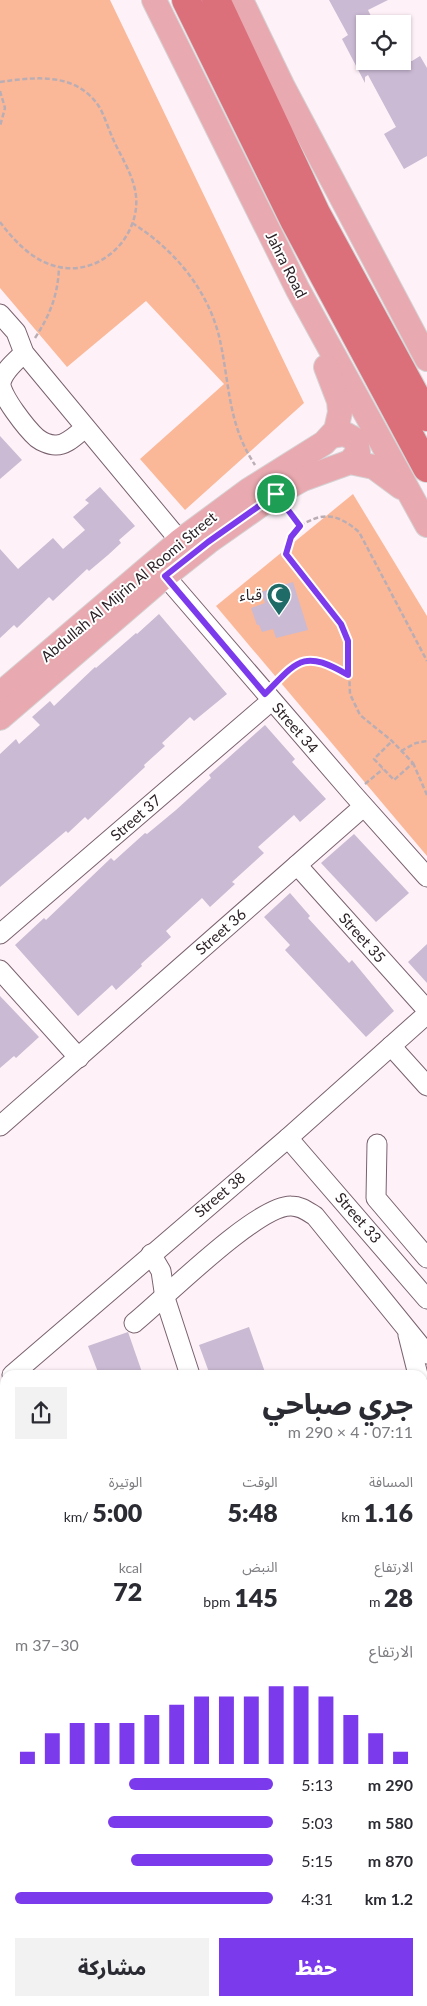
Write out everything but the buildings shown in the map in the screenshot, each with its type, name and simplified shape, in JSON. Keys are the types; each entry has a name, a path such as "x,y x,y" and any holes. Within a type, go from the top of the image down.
{"highway":[{"name":"Jahra Road","path":"186,0 295,222 427,468"},
{"path":"216,0 316,213 427,417"}],"main road":[{"name":"Jahra Road","path":"154,0 298,290 427,525"},
{"path":"241,0 282,85 427,358"},
{"path":"298,290 339,400 339,422 332,436"},
{"path":"332,436 345,434 356,440 358,452 350,462 374,467 410,495"},
{"name":"Abdullah Al Mijrin Al Roomi Street","path":"0,718 332,436"},
{"name":"Abdullah Al Mijrin Al Roomi Street","path":"0,694 180,541 271,487 303,480 350,462"}],"street":[{"path":"0,314 16,332 24,353 180,541"},
{"path":"24,353 2,378 0,385 2,395 37,438 46,443 56,445 64,443 85,428"},
{"name":"Street 34","path":"165,576 268,697 427,877"},
{"name":"Street 37","path":"0,934 268,697"},
{"name":"Street 36","path":"0,1126 297,866 358,800"},
{"name":"Street 35","path":"297,866 427,1010"},
{"path":"0,970 79,1058"},
{"name":"Street 38","path":"18,1370 288,1138 427,1014"},
{"path":"391,1046 427,1086"},
{"name":"Street 33","path":"288,1138 427,1299"},
{"path":"377,1144 376,1198 427,1258"},
{"path":"134,1323 165,1298 236,1233 272,1210 289,1206 302,1207 315,1216 408,1333 427,1354"},
{"path":"151,1254 161,1271 165,1298 188,1370"},
{"path":"408,1333 417,1370"}],"path":[{"path":"0,82 33,77 56,78 70,83 85,92 98,105 132,181 136,195 136,213 130,232 115,252 95,264 76,268 59,267 42,262 13,240 0,222"},
{"path":"0,90 5,108 0,126"},
{"path":"132,223 163,244 197,285 208,305 219,336 234,425 242,446 300,526"},
{"path":"24,353 50,312 58,286 59,267"},
{"path":"427,661 359,532 349,524 326,516 315,516 300,526 291,537 286,554 341,624 348,641 350,694 360,715 392,741 413,763 427,795"},
{"path":"268,697 292,667 304,661 314,659 348,675"},
{"path":"392,741 374,759 383,769 394,780 413,763"},
{"path":"402,751 416,743 427,741"},
{"path":"358,800 383,769"}],"shaded area":[{"path":"0,0 110,0 304,403 185,510 140,459 224,384 146,301 67,367 0,288"},
{"path":"353,494 427,616 427,856 216,606"}],"place":[{"name":"قباء","path":"279,616"}],"route":[{"path":"276,494 300,526 291,537 286,554 341,624 348,641 348,675 314,659 304,661 292,667 265,694 165,576 208,542 276,494"}]}
